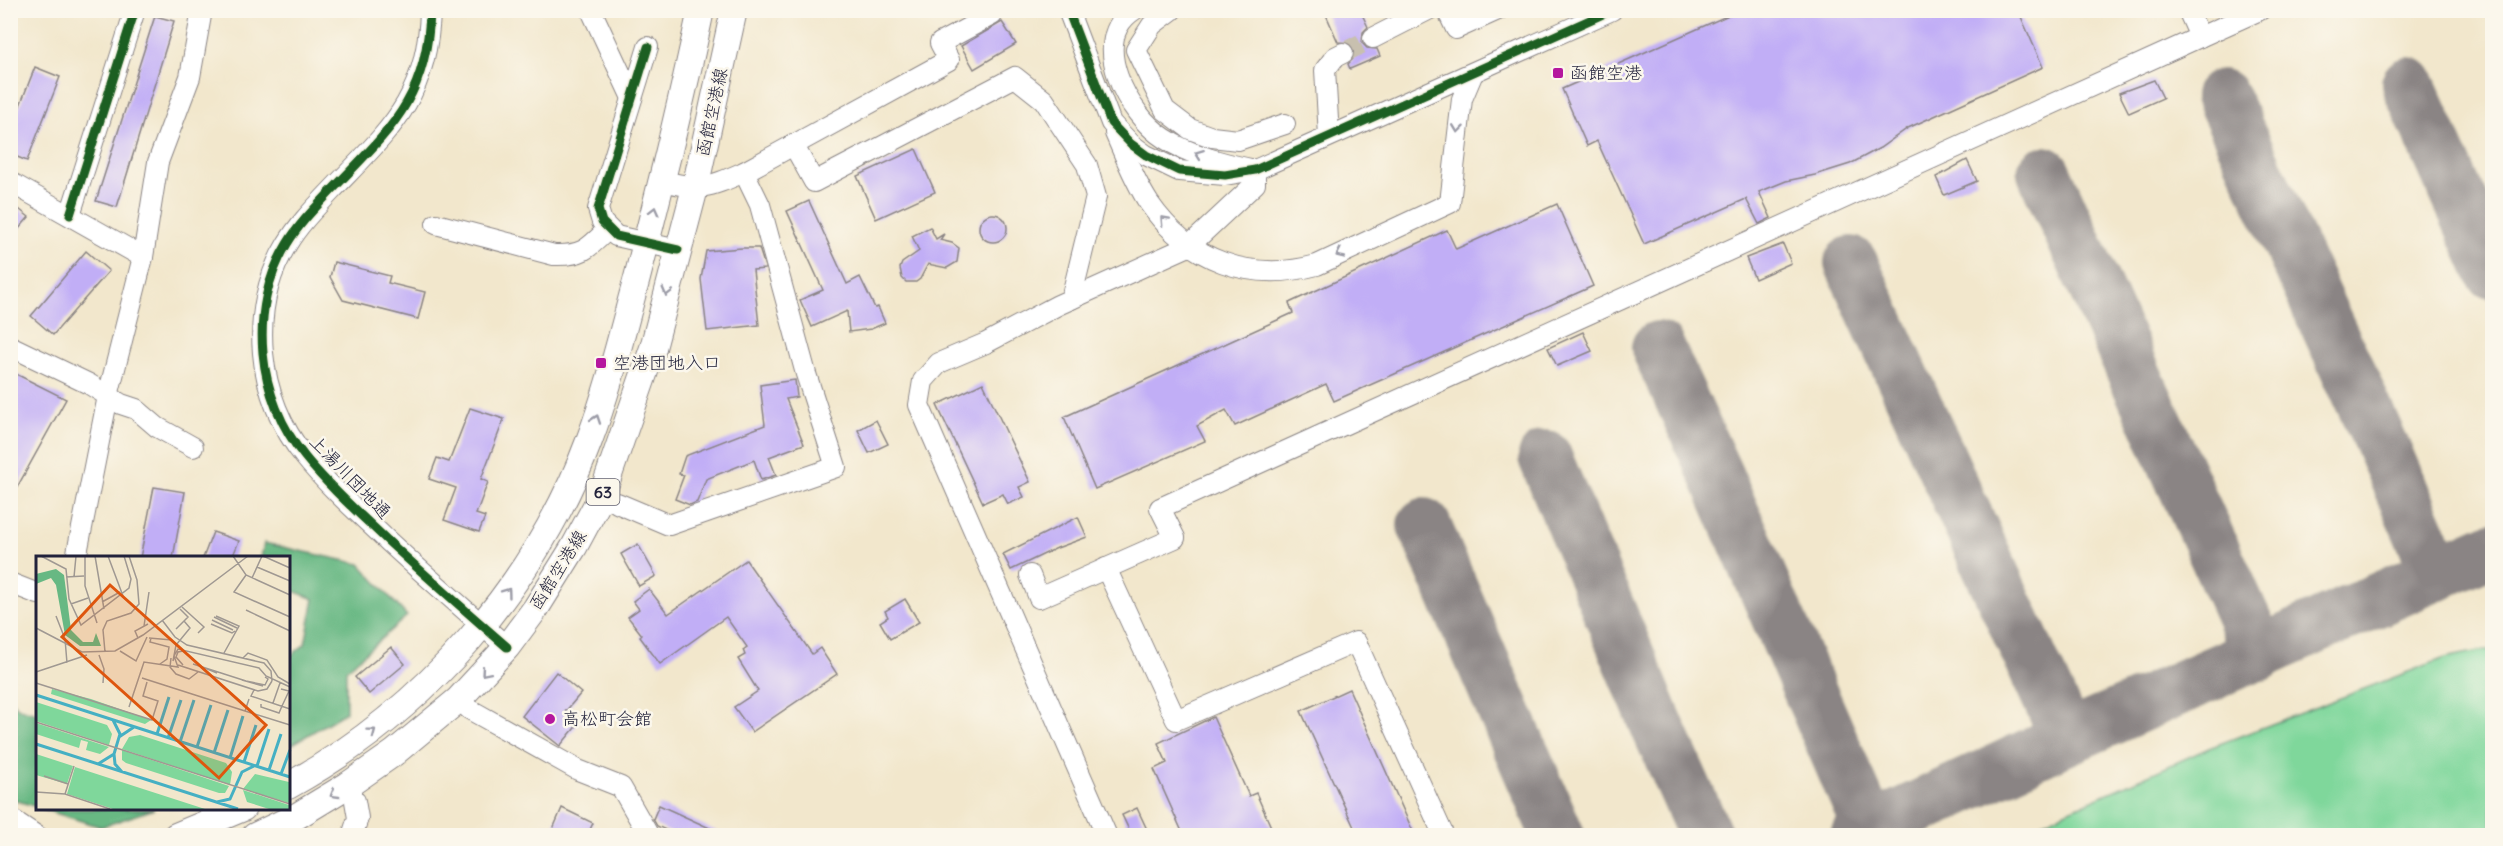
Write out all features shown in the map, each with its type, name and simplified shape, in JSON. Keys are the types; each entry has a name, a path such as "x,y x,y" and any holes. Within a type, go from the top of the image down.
{"main road":[{"name":"函館空港線","path":"290,785 333,760 383,723 428,683 482,625 508,590 561,503 588,443 608,387 662,181 701,10"},
{"name":"函館空港線","path":"255,836 297,816 348,785 394,753 458,700 507,647 536,608 574,547 602,495 653,348 695,188 734,10"},
{"path":"176,836 238,810"}],"street":[{"path":"70,215 135,10"},
{"path":"76,556 108,396 143,257 158,162 190,77 202,10"},
{"name":"上湯川団地通","path":"430,10 424,63 408,104 381,139 301,224 287,244 277,263 271,284 262,326 262,343 267,381 274,403 283,423 304,456 336,491 507,647"},
{"path":"591,10 632,98"},
{"path":"662,181 695,188 711,186 744,172 949,60 940,43 992,15 993,10"},
{"path":"1068,10 1111,123 1150,204 1189,246 1229,265 1251,272 1273,273 1317,265 1450,202 1462,99 1473,74"},
{"path":"1134,10 1120,24 1113,36 1112,48 1121,82 1134,109 1153,130 1176,145 1214,160 1255,170"},
{"path":"1172,10 1152,25 1137,50 1165,110 1190,129 1212,137 1238,140 1285,124"},
{"path":"1372,38 1428,10"},
{"path":"1447,10 1456,29 1498,10"},
{"path":"1111,123 1146,155 1179,171 1225,175 1255,170 1612,10"},
{"path":"2188,10 2200,37"},
{"path":"1030,575 1040,598 1175,538 1160,508 2260,10"},
{"path":"648,46 598,209 607,230 616,236 678,250"},
{"path":"1329,136 1325,70 1335,57 1343,53"},
{"path":"793,144 814,182 1016,77 1044,100 1087,165 1096,197 1071,299"},
{"path":"1107,836 919,405 923,381 939,363 986,343 1071,299 1189,246 1255,184 1255,170"},
{"path":"616,503 669,525 836,467 806,374 760,205 744,172"},
{"path":"10,182 143,257"},
{"path":"436,224 554,255 572,256 587,250 607,230"},
{"path":"10,346 136,409 157,428 193,447"},
{"path":"1106,568 1176,720 1356,642 1444,836"},
{"path":"10,583 36,593"},
{"path":"469,709 578,770 621,788 649,836"},
{"path":"352,836 358,818 355,801"},
{"path":"10,818 37,836"}],"green space":[{"path":"264,543 360,564 407,616 346,670 346,712 290,746 290,656 305,644 314,599 290,590 290,556 261,556"},
{"path":"2492,650 2492,835 2014,835 2209,748 2445,658"},
{"path":"11,701 19,708 36,713 36,807 11,799"},
{"path":"45,810 151,810 101,827"}],"building":[{"path":"1324,10 1360,10 1368,27 1363,32 1362,43 1367,48 1377,49 1380,56 1350,69 1348,64 1353,59 1354,48 1349,43 1338,42"},
{"path":"1740,10 2018,10 2043,67 1908,128 1880,148 1850,164 1786,181 1759,192 1771,218 1759,224 1746,199 1644,244 1597,141 1587,146 1562,89"},
{"path":"155,16 174,21 117,207 96,201"},
{"path":"1002,22 1016,44 974,69 961,46"},
{"path":"35,67 60,77 27,161 10,154 10,131"},
{"path":"2154,80 2163,98 2129,113 2119,93"},
{"path":"916,149 935,192 876,219 857,176"},
{"path":"1967,160 1977,181 1944,195 1936,177"},
{"path":"809,201 847,284 860,277 885,323 871,329 849,332 847,311 812,327 800,300 823,290 787,211"},
{"path":"10,202 29,217 10,239"},
{"path":"1557,204 1593,286 1334,401 1326,384 1235,426 1226,410 1197,426 1205,441 1095,489 1064,417 1293,313 1289,303 1447,230 1456,249"},
{"path":"993,214 1003,218 1007,228 1003,238 993,242 983,238 979,228 983,218"},
{"path":"930,227 936,239 944,234 940,240 952,243 959,248 957,262 947,268 928,264 920,279 916,282 906,282 902,278 900,268 902,263 919,251 912,236"},
{"path":"1783,244 1791,263 1755,279 1746,258"},
{"path":"759,248 765,267 765,269 753,270 759,325 707,331 701,279 706,251"},
{"path":"86,251 109,271 53,335 31,316"},
{"path":"334,262 390,276 388,283 425,292 418,319 343,300 330,277"},
{"path":"1583,332 1592,351 1557,366 1548,348"},
{"path":"10,371 66,399 10,500"},
{"path":"795,380 797,397 786,399 804,444 769,457 776,475 761,480 754,460 706,479 697,502 690,505 675,499 684,475 679,474 685,456 765,425 760,385"},
{"path":"983,383 1030,482 1019,487 1024,497 1008,504 1003,494 983,503 937,405"},
{"path":"470,408 504,419 481,479 488,482 476,514 485,517 479,532 444,520 456,488 429,479 437,458 449,462"},
{"path":"876,420 888,444 869,453 858,430"},
{"path":"154,487 185,492 173,556 140,556"},
{"path":"1078,517 1087,537 1057,548 1011,570 1003,554"},
{"path":"213,532 239,541 233,556 204,556"},
{"path":"638,544 656,576 639,586 621,554"},
{"path":"746,560 812,654 820,648 837,674 752,732 734,707 758,691 738,659 745,655 743,650 747,647 726,617 660,664 628,617 639,609 633,601 649,589 668,614"},
{"path":"905,599 919,622 890,639 880,622 888,617 885,611"},
{"path":"391,647 405,664 369,694 355,677"},
{"name":"高松町会館","path":"556,672 581,693 565,712 579,723 560,746 522,716"},
{"path":"1349,689 1415,836 1358,836 1301,711"},
{"path":"1213,717 1249,796 1256,793 1275,836 1184,836 1154,769 1167,763 1158,743"},
{"path":"659,805 727,836 678,836 657,826 653,819"},
{"path":"562,808 593,823 587,836 550,836"},
{"path":"1137,808 1150,836 1132,836 1122,815"}],"taxiway":[{"path":"2408,84 2492,272"},
{"path":"2222,96 2381,443 2438,574"},
{"path":"2044,173 2260,654"},
{"path":"1851,263 2067,738"},
{"path":"1658,348 1717,477 1870,830"},
{"path":"1545,457 1659,730 1706,836"},
{"path":"1424,525 1558,836"},
{"path":"1857,836 2067,738 2492,549"}],"tunnel":[{"path":"1343,53 1373,38"}],"cycle path":[{"path":"70,215 135,10"},
{"path":"430,10 428,41 422,68 401,112 387,131 302,223 287,244 274,269 266,297 262,325 263,353 276,408 289,434 305,457 335,490 388,541 507,647"},
{"path":"1068,10 1111,123 1131,144 1146,155 1179,171 1225,175 1255,170 1612,10"},
{"path":"648,47 598,209 602,222 616,236 678,250"}],"place":[{"name":"函館空港","path":"1558,73"},
{"name":"空港団地入口","path":"601,363"},
{"name":"高松町会館","path":"550,719"}]}
